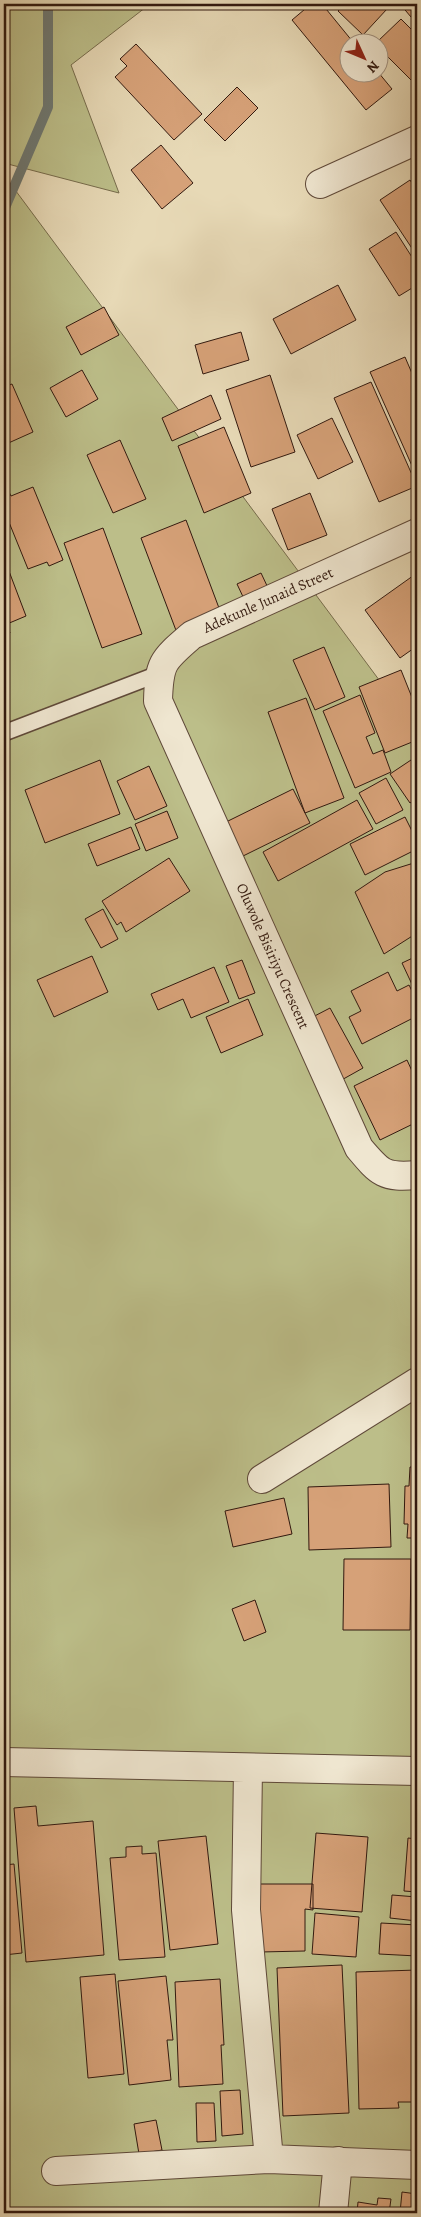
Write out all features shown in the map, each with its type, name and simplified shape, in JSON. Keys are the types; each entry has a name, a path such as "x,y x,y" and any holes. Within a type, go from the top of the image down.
{"street":[{"path":"320,184 417,140"},
{"name":"Adekunle Junaid Street","path":"158,674 168,655 192,635 417,533"},
{"name":"Oluwole Bisiriyu Crescent","path":"158,674 158,701 360,1148 377,1169 395,1177 417,1174"},
{"path":"262,1479 417,1382"},
{"path":"4,1762 417,1771"},
{"path":"248,1768 246,1910 269,2159"},
{"path":"56,2171 269,2159 417,2165"},
{"path":"333,2213 338,2161"}],"lane":[{"path":"4,733 158,674"}],"green space":[{"path":"4,4 150,4 71,65 119,193 4,163"},
{"path":"4,175 417,731 417,2213 4,2213"}],"building":[{"path":"311,4 322,4 345,32 338,32 338,76 292,20"},
{"path":"345,4 381,4 387,9 366,32 360,32 338,11"},
{"path":"400,4 417,4 417,12 411,17"},
{"path":"401,19 417,35 417,86 388,57 387,32"},
{"path":"136,44 202,114 174,140 115,77 127,66 120,59"},
{"path":"343,82 386,82 392,89 366,110"},
{"path":"237,87 258,108 225,141 204,120"},
{"path":"161,145 193,183 162,209 131,170"},
{"path":"410,180 417,191 417,256 380,200"},
{"path":"396,232 417,265 417,285 399,296 369,249"},
{"path":"338,285 356,320 291,354 273,319"},
{"path":"104,307 119,335 81,355 66,327"},
{"path":"241,332 249,360 203,374 195,345"},
{"path":"405,357 417,385 417,477 370,372"},
{"path":"82,370 98,399 66,417 50,388"},
{"path":"270,375 295,452 251,467 226,390"},
{"path":"371,382 417,486 379,502 334,398"},
{"path":"12,384 33,432 4,445 4,387"},
{"path":"211,395 221,419 172,441 162,418"},
{"path":"332,418 353,462 318,479 297,435"},
{"path":"224,427 251,493 204,513 178,446"},
{"path":"120,440 146,499 113,513 87,455"},
{"path":"33,487 63,560 49,566 47,562 28,569 4,510 4,494 9,492 11,496"},
{"path":"310,493 327,535 288,550 272,509"},
{"path":"186,520 222,616 177,633 141,538"},
{"path":"103,528 142,634 102,648 64,543"},
{"path":"4,558 26,616 7,624 10,633 4,636"},
{"path":"261,573 269,590 245,601 237,584"},
{"path":"417,573 417,646 400,658 365,610"},
{"path":"324,647 345,697 315,710 293,660"},
{"path":"401,670 417,710 417,713 414,714 417,722 417,740 385,753 359,687"},
{"path":"360,695 375,733 366,737 373,754 383,750 391,772 355,788 323,711"},
{"path":"306,698 344,798 305,813 268,712"},
{"path":"417,756 417,798 410,803 390,774"},
{"path":"100,760 120,814 45,843 25,790"},
{"path":"149,766 167,806 135,820 117,781"},
{"path":"386,778 403,810 376,824 359,793"},
{"path":"293,789 310,823 241,857 224,823"},
{"path":"357,800 373,829 278,881 263,852"},
{"path":"167,811 178,838 146,851 135,824"},
{"path":"405,817 417,841 417,849 365,875 350,844"},
{"path":"131,827 140,849 97,866 88,844"},
{"path":"169,858 190,891 126,932 121,922 117,925 102,901"},
{"path":"417,862 417,933 384,954 355,892 385,872"},
{"path":"103,909 118,939 101,948 85,919"},
{"path":"92,956 108,992 54,1017 37,980"},
{"path":"417,956 417,995 402,963"},
{"path":"242,960 255,993 239,999 226,966"},
{"path":"214,967 229,1002 191,1018 183,999 158,1010 151,994"},
{"path":"388,972 397,991 409,985 417,1001 417,1016 362,1044 349,1017 361,1011 351,991"},
{"path":"248,999 263,1035 221,1053 206,1017"},
{"path":"330,1008 363,1068 338,1082 305,1021"},
{"path":"407,1060 417,1082 417,1122 380,1140 354,1086"},
{"path":"410,1467 417,1467 417,1538 407,1538 408,1524 404,1524 405,1486 409,1486"},
{"path":"389,1484 391,1547 309,1550 308,1487"},
{"path":"284,1498 292,1534 233,1547 225,1511"},
{"path":"344,1559 411,1559 410,1630 343,1630"},
{"path":"255,1600 266,1632 244,1641 232,1609"},
{"path":"36,1806 38,1826 93,1821 104,1955 26,1962 14,1808"},
{"path":"316,1833 368,1837 362,1912 310,1908"},
{"path":"206,1836 218,1944 170,1950 158,1841"},
{"path":"408,1838 417,1839 417,1892 404,1891"},
{"path":"142,1846 142,1854 156,1853 165,1957 119,1960 110,1858 126,1857 126,1847"},
{"path":"14,1864 22,1953 4,1955 4,1865"},
{"path":"260,1884 313,1884 313,1910 305,1909 305,1951 260,1952"},
{"path":"392,1895 417,1897 417,1921 390,1918"},
{"path":"315,1913 359,1917 356,1957 312,1954"},
{"path":"381,1923 417,1925 417,1956 379,1954"},
{"path":"342,1965 349,2113 283,2116 277,1968"},
{"path":"417,1970 417,2102 398,2102 399,2108 359,2109 356,1972"},
{"path":"115,1974 124,2074 88,2078 80,1977"},
{"path":"166,1976 173,2040 167,2040 171,2080 129,2085 118,1981"},
{"path":"220,1979 224,2045 221,2045 223,2084 179,2087 175,1982"},
{"path":"240,2090 243,2134 222,2136 220,2091"},
{"path":"196,2103 214,2103 216,2141 197,2142"},
{"path":"156,2120 162,2150 139,2154 134,2124"},
{"path":"402,2192 417,2194 417,2213 400,2213"},
{"path":"378,2198 391,2199 389,2213 357,2213 358,2202 377,2205"}],"waterway":[{"path":"4,210 48,107 48,4"}]}
